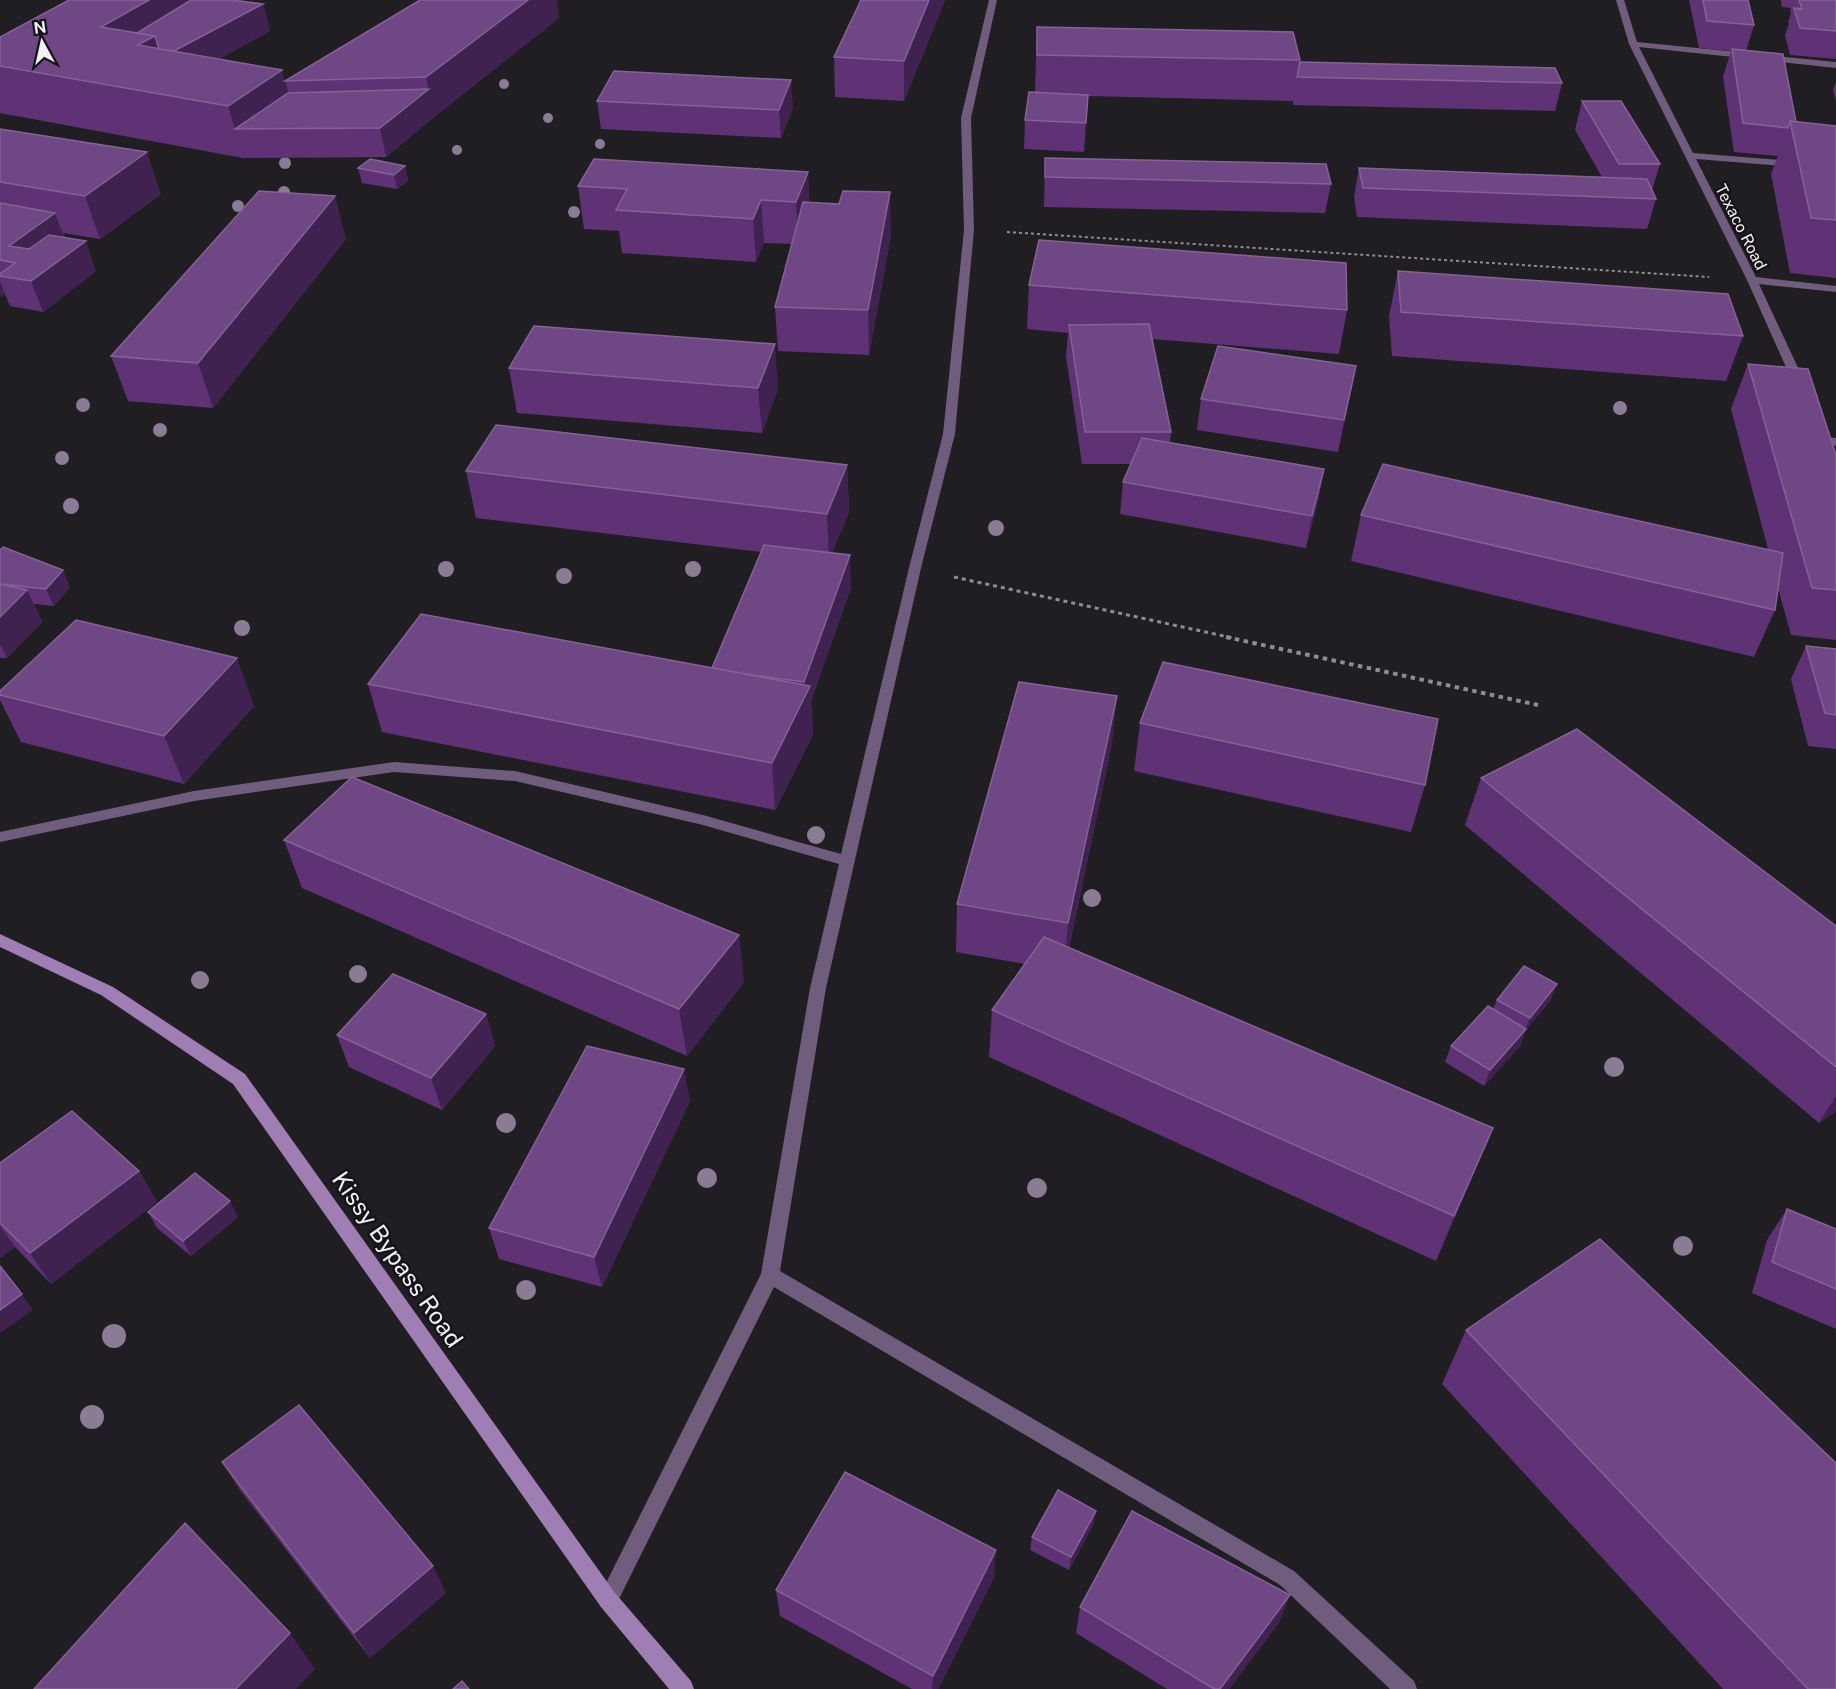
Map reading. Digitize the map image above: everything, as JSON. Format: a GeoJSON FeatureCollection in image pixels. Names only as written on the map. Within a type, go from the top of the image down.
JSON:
{"type":"FeatureCollection","features":[{"type":"Feature","properties":{"kind":"main road","name":"Kissy Bypass Road"},"geometry":{"type":"LineString","coordinates":[[0,940],[107,991],[239,1079],[608,1600],[683,1689]]}},
{"type":"Feature","properties":{"kind":"street"},"geometry":{"type":"LineString","coordinates":[[608,1600],[770,1275],[819,988],[915,568],[949,434],[969,230],[966,118],[993,0]]}},
{"type":"Feature","properties":{"kind":"street","name":"Texaco Road"},"geometry":{"type":"LineString","coordinates":[[1620,0],[1633,44],[1752,280],[1806,398]]}},
{"type":"Feature","properties":{"kind":"street"},"geometry":{"type":"LineString","coordinates":[[1633,44],[1836,65]]}},
{"type":"Feature","properties":{"kind":"street"},"geometry":{"type":"LineString","coordinates":[[1689,156],[1805,165]]}},
{"type":"Feature","properties":{"kind":"street"},"geometry":{"type":"LineString","coordinates":[[1752,280],[1836,290]]}},
{"type":"Feature","properties":{"kind":"street"},"geometry":{"type":"LineString","coordinates":[[0,837],[194,796],[394,766],[515,776],[703,820],[848,861]]}},
{"type":"Feature","properties":{"kind":"street"},"geometry":{"type":"LineString","coordinates":[[770,1275],[1287,1578],[1406,1689]]}},
{"type":"Feature","properties":{"kind":"path"},"geometry":{"type":"LineString","coordinates":[[969,230],[1752,280]]}},
{"type":"Feature","properties":{"kind":"path"},"geometry":{"type":"LineString","coordinates":[[915,568],[1538,705]]}},
{"type":"Feature","properties":{"kind":"building"},"geometry":{"type":"Polygon","coordinates":[[[69,0],[149,0],[101,27],[155,36],[138,45],[282,70],[228,106],[0,66],[0,37],[69,0]]]}},
{"type":"Feature","properties":{"kind":"building"},"geometry":{"type":"Polygon","coordinates":[[[191,0],[231,0],[263,4],[174,51],[159,49],[155,36],[137,33],[191,0]]]}},
{"type":"Feature","properties":{"kind":"building"},"geometry":{"type":"Polygon","coordinates":[[[420,0],[528,0],[426,77],[285,81],[420,0]]]}},
{"type":"Feature","properties":{"kind":"building"},"geometry":{"type":"Polygon","coordinates":[[[861,0],[929,0],[904,61],[834,57],[861,0]]]}},
{"type":"Feature","properties":{"kind":"building"},"geometry":{"type":"Polygon","coordinates":[[[1703,0],[1748,0],[1754,25],[1707,21],[1703,0]]]}},
{"type":"Feature","properties":{"kind":"building"},"geometry":{"type":"Polygon","coordinates":[[[1799,0],[1836,0],[1836,31],[1800,28],[1794,8],[1802,9],[1799,0]]]}},
{"type":"Feature","properties":{"kind":"building"},"geometry":{"type":"Polygon","coordinates":[[[1037,27],[1293,32],[1300,60],[1037,55],[1037,27]]]}},
{"type":"Feature","properties":{"kind":"building"},"geometry":{"type":"Polygon","coordinates":[[[1732,49],[1783,54],[1796,122],[1790,121],[1788,128],[1743,123],[1732,49]]]}},
{"type":"Feature","properties":{"kind":"building"},"geometry":{"type":"Polygon","coordinates":[[[1300,62],[1555,68],[1562,83],[1297,77],[1300,62]]]}},
{"type":"Feature","properties":{"kind":"building"},"geometry":{"type":"Polygon","coordinates":[[[614,71],[791,80],[779,110],[597,101],[614,71]]]}},
{"type":"Feature","properties":{"kind":"building"},"geometry":{"type":"Polygon","coordinates":[[[429,89],[380,128],[235,129],[288,93],[429,89]]]}},
{"type":"Feature","properties":{"kind":"building"},"geometry":{"type":"Polygon","coordinates":[[[1029,92],[1088,95],[1086,123],[1025,120],[1029,92]]]}},
{"type":"Feature","properties":{"kind":"building"},"geometry":{"type":"Polygon","coordinates":[[[1582,101],[1621,101],[1660,164],[1619,164],[1582,101]]]}},
{"type":"Feature","properties":{"kind":"building"},"geometry":{"type":"Polygon","coordinates":[[[1790,121],[1836,126],[1836,220],[1811,218],[1790,121]]]}},
{"type":"Feature","properties":{"kind":"building"},"geometry":{"type":"Polygon","coordinates":[[[0,129],[147,152],[85,196],[0,182],[0,129]]]}},
{"type":"Feature","properties":{"kind":"building"},"geometry":{"type":"Polygon","coordinates":[[[1045,158],[1326,164],[1331,184],[1045,177],[1045,158]]]}},
{"type":"Feature","properties":{"kind":"building"},"geometry":{"type":"Polygon","coordinates":[[[370,159],[405,166],[394,175],[358,168],[370,159]]]}},
{"type":"Feature","properties":{"kind":"building"},"geometry":{"type":"Polygon","coordinates":[[[594,159],[808,172],[796,202],[761,200],[753,219],[616,210],[627,189],[578,186],[594,159]]]}},
{"type":"Feature","properties":{"kind":"building"},"geometry":{"type":"Polygon","coordinates":[[[1359,168],[1647,179],[1656,199],[1363,188],[1359,168]]]}},
{"type":"Feature","properties":{"kind":"building"},"geometry":{"type":"Polygon","coordinates":[[[259,191],[335,196],[198,363],[111,356],[259,191]]]}},
{"type":"Feature","properties":{"kind":"building"},"geometry":{"type":"Polygon","coordinates":[[[843,191],[890,192],[868,310],[775,307],[803,202],[839,204],[843,191]]]}},
{"type":"Feature","properties":{"kind":"building"},"geometry":{"type":"Polygon","coordinates":[[[0,203],[55,213],[9,246],[29,249],[49,235],[86,241],[31,281],[0,276],[15,263],[0,260],[0,203]]]}},
{"type":"Feature","properties":{"kind":"building"},"geometry":{"type":"Polygon","coordinates":[[[1039,240],[1346,263],[1347,310],[1029,285],[1039,240]]]}},
{"type":"Feature","properties":{"kind":"building"},"geometry":{"type":"Polygon","coordinates":[[[1398,271],[1728,294],[1743,336],[1401,312],[1398,271]]]}},
{"type":"Feature","properties":{"kind":"building"},"geometry":{"type":"Polygon","coordinates":[[[1149,324],[1171,432],[1085,432],[1069,325],[1149,324]]]}},
{"type":"Feature","properties":{"kind":"building"},"geometry":{"type":"Polygon","coordinates":[[[534,326],[775,344],[758,388],[509,368],[534,326]]]}},
{"type":"Feature","properties":{"kind":"building"},"geometry":{"type":"Polygon","coordinates":[[[1218,346],[1356,366],[1344,420],[1201,399],[1218,346]]]}},
{"type":"Feature","properties":{"kind":"building"},"geometry":{"type":"Polygon","coordinates":[[[1748,364],[1808,369],[1836,455],[1836,590],[1812,588],[1748,364]]]}},
{"type":"Feature","properties":{"kind":"building"},"geometry":{"type":"Polygon","coordinates":[[[496,425],[847,465],[827,514],[466,471],[496,425]]]}},
{"type":"Feature","properties":{"kind":"building"},"geometry":{"type":"Polygon","coordinates":[[[1142,438],[1324,469],[1312,516],[1123,482],[1142,438]]]}},
{"type":"Feature","properties":{"kind":"building"},"geometry":{"type":"Polygon","coordinates":[[[1383,464],[1783,553],[1775,610],[1361,515],[1383,464]]]}},
{"type":"Feature","properties":{"kind":"building"},"geometry":{"type":"Polygon","coordinates":[[[764,545],[850,555],[804,682],[712,668],[764,545]]]}},
{"type":"Feature","properties":{"kind":"building"},"geometry":{"type":"Polygon","coordinates":[[[3,547],[63,570],[46,589],[0,584],[0,550],[3,547]]]}},
{"type":"Feature","properties":{"kind":"building"},"geometry":{"type":"Polygon","coordinates":[[[0,584],[27,590],[0,617],[0,584]]]}},
{"type":"Feature","properties":{"kind":"building"},"geometry":{"type":"Polygon","coordinates":[[[421,614],[810,686],[772,763],[368,684],[421,614]]]}},
{"type":"Feature","properties":{"kind":"building"},"geometry":{"type":"Polygon","coordinates":[[[76,620],[237,658],[164,736],[0,695],[0,691],[76,620]]]}},
{"type":"Feature","properties":{"kind":"building"},"geometry":{"type":"Polygon","coordinates":[[[1806,646],[1836,649],[1836,715],[1825,713],[1806,646]]]}},
{"type":"Feature","properties":{"kind":"building"},"geometry":{"type":"Polygon","coordinates":[[[1163,662],[1438,719],[1425,785],[1140,723],[1163,662]]]}},
{"type":"Feature","properties":{"kind":"building"},"geometry":{"type":"Polygon","coordinates":[[[1019,682],[1117,696],[1068,923],[957,904],[1019,682]]]}},
{"type":"Feature","properties":{"kind":"building"},"geometry":{"type":"Polygon","coordinates":[[[1577,729],[1836,926],[1836,1067],[1481,778],[1577,729]]]}},
{"type":"Feature","properties":{"kind":"building"},"geometry":{"type":"Polygon","coordinates":[[[352,777],[739,935],[679,1009],[284,840],[352,777]]]}},
{"type":"Feature","properties":{"kind":"building"},"geometry":{"type":"Polygon","coordinates":[[[1044,937],[1493,1128],[1454,1216],[992,1010],[1044,937]]]}},
{"type":"Feature","properties":{"kind":"building"},"geometry":{"type":"Polygon","coordinates":[[[1524,966],[1557,984],[1530,1018],[1497,1000],[1524,966]]]}},
{"type":"Feature","properties":{"kind":"building"},"geometry":{"type":"Polygon","coordinates":[[[393,974],[486,1014],[431,1078],[337,1035],[393,974]]]}},
{"type":"Feature","properties":{"kind":"building"},"geometry":{"type":"Polygon","coordinates":[[[1488,1006],[1526,1029],[1490,1070],[1451,1046],[1488,1006]]]}},
{"type":"Feature","properties":{"kind":"building"},"geometry":{"type":"Polygon","coordinates":[[[587,1046],[684,1069],[594,1257],[489,1228],[587,1046]]]}},
{"type":"Feature","properties":{"kind":"building"},"geometry":{"type":"Polygon","coordinates":[[[72,1111],[139,1171],[30,1253],[0,1223],[0,1163],[72,1111]]]}},
{"type":"Feature","properties":{"kind":"building"},"geometry":{"type":"Polygon","coordinates":[[[195,1173],[230,1201],[183,1241],[148,1212],[195,1173]]]}},
{"type":"Feature","properties":{"kind":"building"},"geometry":{"type":"Polygon","coordinates":[[[1787,1209],[1836,1229],[1836,1289],[1772,1262],[1787,1209]]]}},
{"type":"Feature","properties":{"kind":"building"},"geometry":{"type":"Polygon","coordinates":[[[1600,1239],[1836,1463],[1836,1689],[1808,1689],[1466,1330],[1600,1239]]]}},
{"type":"Feature","properties":{"kind":"building"},"geometry":{"type":"Polygon","coordinates":[[[0,1266],[22,1294],[0,1310],[0,1266]]]}},
{"type":"Feature","properties":{"kind":"building"},"geometry":{"type":"Polygon","coordinates":[[[299,1405],[433,1566],[354,1633],[222,1462],[299,1405]]]}},
{"type":"Feature","properties":{"kind":"building"},"geometry":{"type":"Polygon","coordinates":[[[845,1472],[996,1550],[933,1676],[776,1590],[845,1472]]]}},
{"type":"Feature","properties":{"kind":"building"},"geometry":{"type":"Polygon","coordinates":[[[1058,1490],[1096,1511],[1071,1557],[1032,1537],[1058,1490]]]}},
{"type":"Feature","properties":{"kind":"building"},"geometry":{"type":"Polygon","coordinates":[[[1132,1511],[1290,1595],[1220,1689],[1214,1689],[1080,1607],[1132,1511]]]}},
{"type":"Feature","properties":{"kind":"building"},"geometry":{"type":"Polygon","coordinates":[[[185,1523],[290,1633],[236,1689],[34,1689],[185,1523]]]}},
{"type":"Feature","properties":{"kind":"building"},"geometry":{"type":"Polygon","coordinates":[[[462,1681],[469,1689],[453,1689],[462,1681]]]}}]}
